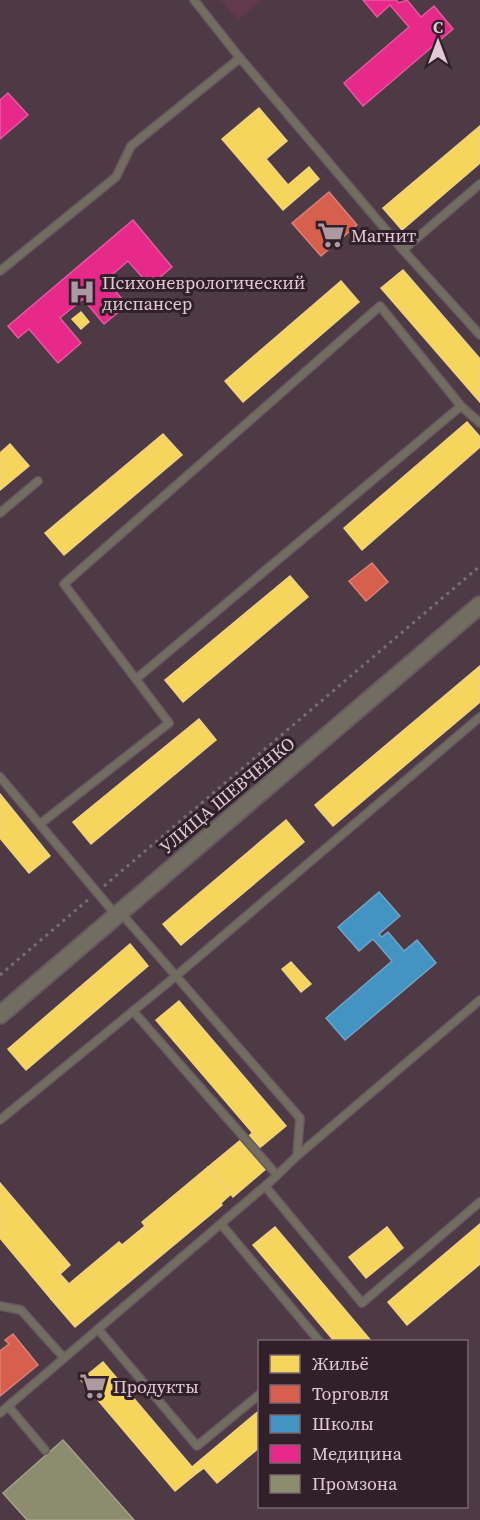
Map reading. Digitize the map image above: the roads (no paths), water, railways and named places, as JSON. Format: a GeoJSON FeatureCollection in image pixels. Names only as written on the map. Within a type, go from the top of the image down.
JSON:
{"type":"FeatureCollection","features":[{"type":"Feature","properties":{"kind":"street","name":"УЛИЦА ШЕВЧЕНКО"},"geometry":{"type":"LineString","coordinates":[[0,1015],[479,608]]}},
{"type":"Feature","properties":{"kind":"lane"},"geometry":{"type":"LineString","coordinates":[[194,0],[240,58],[403,250],[480,335]]}},
{"type":"Feature","properties":{"kind":"lane"},"geometry":{"type":"LineString","coordinates":[[0,271],[116,177],[131,146],[240,58]]}},
{"type":"Feature","properties":{"kind":"lane"},"geometry":{"type":"LineString","coordinates":[[403,250],[480,184]]}},
{"type":"Feature","properties":{"kind":"lane"},"geometry":{"type":"LineString","coordinates":[[40,824],[169,723],[64,584],[380,306],[461,406],[480,423]]}},
{"type":"Feature","properties":{"kind":"lane"},"geometry":{"type":"LineString","coordinates":[[136,679],[461,406]]}},
{"type":"Feature","properties":{"kind":"lane"},"geometry":{"type":"LineString","coordinates":[[0,513],[38,481]]}},
{"type":"Feature","properties":{"kind":"lane"},"geometry":{"type":"LineString","coordinates":[[0,1120],[176,976],[480,717]]}},
{"type":"Feature","properties":{"kind":"lane"},"geometry":{"type":"LineString","coordinates":[[0,777],[97,892],[176,976],[300,1118],[297,1156]]}},
{"type":"Feature","properties":{"kind":"lane"},"geometry":{"type":"LineString","coordinates":[[0,1413],[480,1000]]}},
{"type":"Feature","properties":{"kind":"lane"},"geometry":{"type":"LineString","coordinates":[[133,1011],[277,1175]]}},
{"type":"Feature","properties":{"kind":"lane"},"geometry":{"type":"LineString","coordinates":[[265,1186],[362,1303],[480,1202]]}},
{"type":"Feature","properties":{"kind":"lane"},"geometry":{"type":"LineString","coordinates":[[221,1224],[319,1340]]}},
{"type":"Feature","properties":{"kind":"lane"},"geometry":{"type":"LineString","coordinates":[[0,1306],[21,1310],[64,1358]]}},
{"type":"Feature","properties":{"kind":"lane"},"geometry":{"type":"LineString","coordinates":[[98,1329],[197,1446],[258,1396]]}},
{"type":"Feature","properties":{"kind":"lane"},"geometry":{"type":"LineString","coordinates":[[8,1406],[45,1450]]}},
{"type":"Feature","properties":{"kind":"place","name":"Магнит"},"geometry":{"type":"Point","coordinates":[331,235]}},
{"type":"Feature","properties":{"kind":"place","name":"Психоневрологический диспансер"},"geometry":{"type":"Point","coordinates":[82,292]}},
{"type":"Feature","properties":{"kind":"place","name":"Продукты"},"geometry":{"type":"Point","coordinates":[93,1386]}}]}
